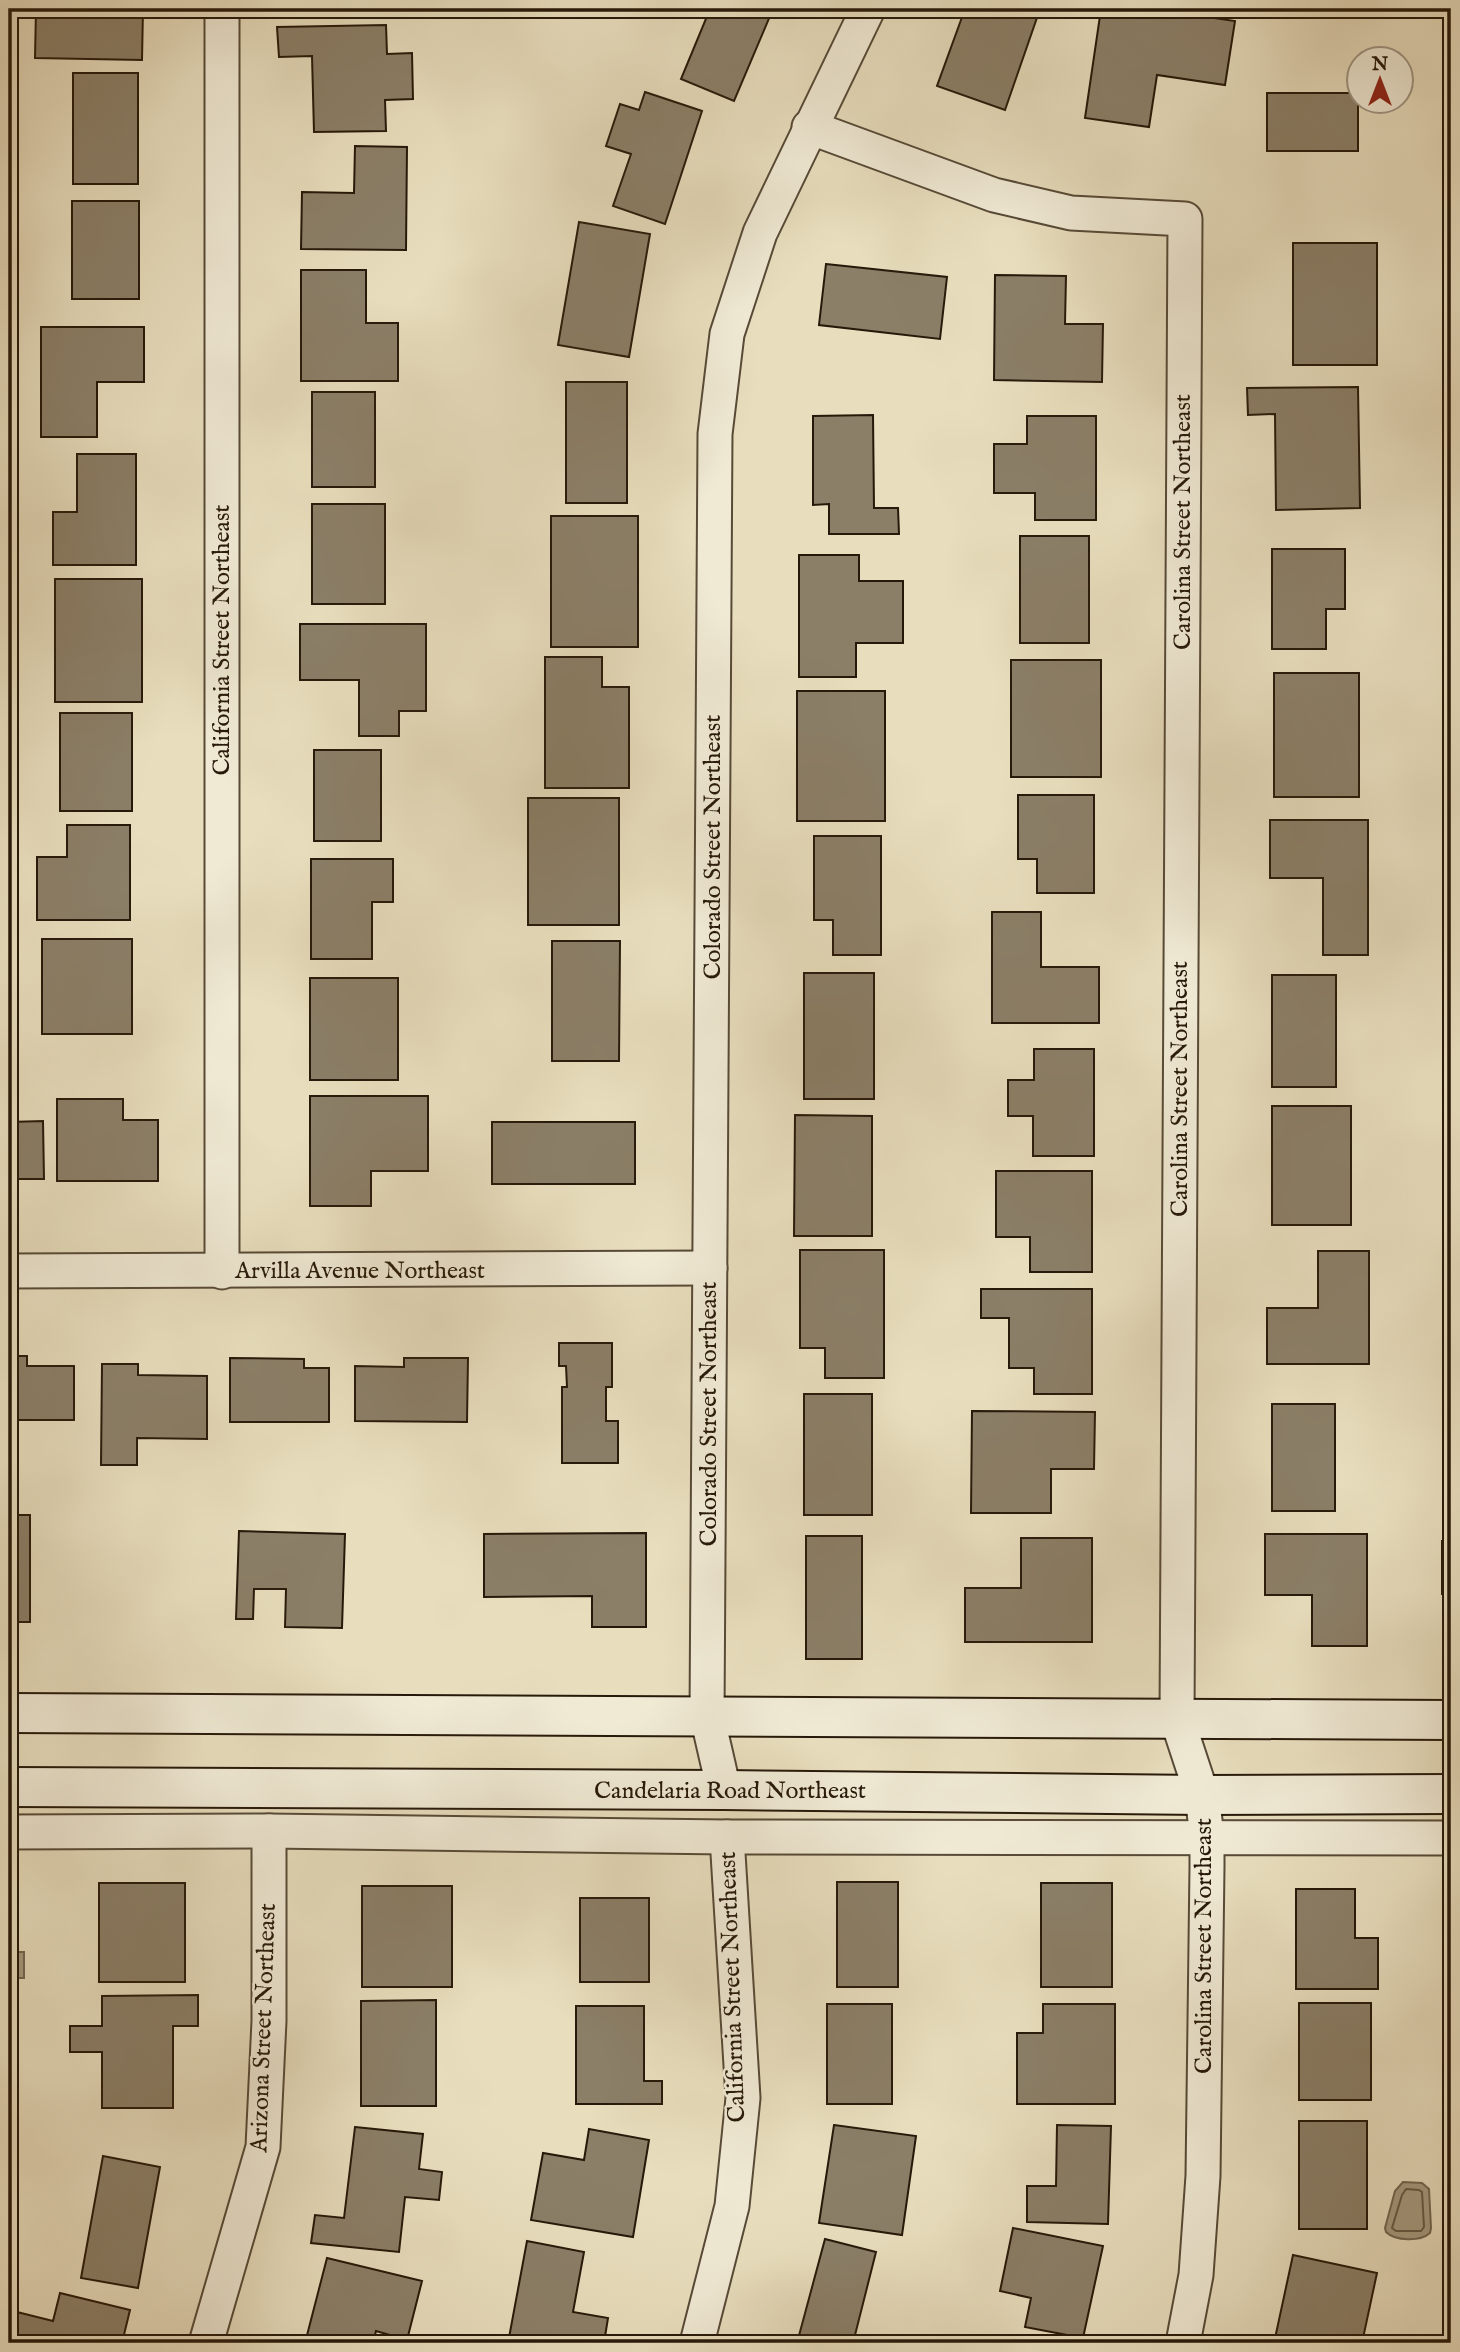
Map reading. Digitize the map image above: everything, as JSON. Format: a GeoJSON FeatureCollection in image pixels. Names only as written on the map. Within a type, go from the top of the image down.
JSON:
{"type":"FeatureCollection","features":[{"type":"Feature","properties":{"kind":"main road"},"geometry":{"type":"LineString","coordinates":[[9,1713],[1451,1720]]}},
{"type":"Feature","properties":{"kind":"main road","name":"Candelaria Road Northeast"},"geometry":{"type":"LineString","coordinates":[[9,1787],[1202,1795],[1451,1794]]}},
{"type":"Feature","properties":{"kind":"street","name":"California Street Northeast"},"geometry":{"type":"LineString","coordinates":[[222,9],[222,1272]]}},
{"type":"Feature","properties":{"kind":"street","name":"Colorado Street Northeast"},"geometry":{"type":"LineString","coordinates":[[706,1716],[715,434],[727,334],[760,233],[868,9]]}},
{"type":"Feature","properties":{"kind":"street","name":"Carolina Street Northeast"},"geometry":{"type":"LineString","coordinates":[[809,127],[994,195],[1071,213],[1185,219],[1177,1718],[1202,1795],[1207,1837],[1203,2176],[1196,2275],[1183,2343]]}},
{"type":"Feature","properties":{"kind":"street","name":"Arvilla Avenue Northeast"},"geometry":{"type":"LineString","coordinates":[[9,1271],[710,1268]]}},
{"type":"Feature","properties":{"kind":"street"},"geometry":{"type":"LineString","coordinates":[[706,1716],[724,1790]]}},
{"type":"Feature","properties":{"kind":"street","name":"Arizona Street Northeast"},"geometry":{"type":"LineString","coordinates":[[206,2343],[263,2147],[269,2021],[269,1831]]}},
{"type":"Feature","properties":{"kind":"street"},"geometry":{"type":"LineString","coordinates":[[9,1832],[1451,1838]]}},
{"type":"Feature","properties":{"kind":"street","name":"California Street Northeast"},"geometry":{"type":"LineString","coordinates":[[697,2343],[732,2206],[743,2098],[727,1837]]}},
{"type":"Feature","properties":{"kind":"water"},"geometry":{"type":"Polygon","coordinates":[[[9,1952],[24,1952],[24,1978],[9,1978],[9,1952]]]}},
{"type":"Feature","properties":{"kind":"water"},"geometry":{"type":"Polygon","coordinates":[[[1403,2182],[1422,2183],[1429,2189],[1431,2228],[1426,2236],[1401,2239],[1386,2232],[1395,2191],[1403,2182]]]}},
{"type":"Feature","properties":{"kind":"building"},"geometry":{"type":"Polygon","coordinates":[[[36,9],[143,9],[142,60],[35,58],[36,9]]]}},
{"type":"Feature","properties":{"kind":"building"},"geometry":{"type":"Polygon","coordinates":[[[318,9],[375,9],[375,12],[318,12],[318,9]]]}},
{"type":"Feature","properties":{"kind":"building"},"geometry":{"type":"Polygon","coordinates":[[[710,9],[773,9],[734,101],[681,79],[710,9]]]}},
{"type":"Feature","properties":{"kind":"building"},"geometry":{"type":"Polygon","coordinates":[[[965,9],[1040,9],[1005,110],[937,86],[965,9]]]}},
{"type":"Feature","properties":{"kind":"building"},"geometry":{"type":"Polygon","coordinates":[[[1101,9],[1153,9],[1235,21],[1225,85],[1157,75],[1149,127],[1085,118],[1101,9]]]}},
{"type":"Feature","properties":{"kind":"building"},"geometry":{"type":"Polygon","coordinates":[[[386,25],[387,54],[412,53],[413,99],[385,100],[386,131],[314,132],[312,56],[279,57],[277,27],[386,25]]]}},
{"type":"Feature","properties":{"kind":"building"},"geometry":{"type":"Polygon","coordinates":[[[73,73],[138,73],[138,184],[73,184],[73,73]]]}},
{"type":"Feature","properties":{"kind":"building"},"geometry":{"type":"Polygon","coordinates":[[[645,92],[702,111],[665,224],[613,206],[631,154],[606,146],[620,104],[639,110],[645,92]]]}},
{"type":"Feature","properties":{"kind":"building"},"geometry":{"type":"Polygon","coordinates":[[[1267,93],[1344,93],[1344,116],[1358,116],[1358,151],[1267,151],[1267,93]]]}},
{"type":"Feature","properties":{"kind":"building"},"geometry":{"type":"Polygon","coordinates":[[[355,146],[407,147],[406,250],[301,249],[302,192],[354,193],[355,146]]]}},
{"type":"Feature","properties":{"kind":"building"},"geometry":{"type":"Polygon","coordinates":[[[72,201],[139,201],[139,299],[72,299],[72,201]]]}},
{"type":"Feature","properties":{"kind":"building"},"geometry":{"type":"Polygon","coordinates":[[[579,222],[650,234],[629,357],[558,345],[579,222]]]}},
{"type":"Feature","properties":{"kind":"building"},"geometry":{"type":"Polygon","coordinates":[[[1293,243],[1377,243],[1377,365],[1293,365],[1293,243]]]}},
{"type":"Feature","properties":{"kind":"building"},"geometry":{"type":"Polygon","coordinates":[[[826,264],[947,277],[940,339],[819,325],[826,264]]]}},
{"type":"Feature","properties":{"kind":"building"},"geometry":{"type":"Polygon","coordinates":[[[301,270],[366,270],[366,323],[398,323],[398,381],[301,381],[301,270]]]}},
{"type":"Feature","properties":{"kind":"building"},"geometry":{"type":"Polygon","coordinates":[[[995,275],[1066,276],[1065,324],[1103,324],[1102,382],[994,380],[995,275]]]}},
{"type":"Feature","properties":{"kind":"building"},"geometry":{"type":"Polygon","coordinates":[[[41,327],[144,327],[144,382],[97,382],[97,437],[41,437],[41,327]]]}},
{"type":"Feature","properties":{"kind":"building"},"geometry":{"type":"Polygon","coordinates":[[[566,382],[627,382],[627,503],[566,503],[566,382]]]}},
{"type":"Feature","properties":{"kind":"building"},"geometry":{"type":"Polygon","coordinates":[[[1358,387],[1360,508],[1276,510],[1275,414],[1248,415],[1247,388],[1358,387]]]}},
{"type":"Feature","properties":{"kind":"building"},"geometry":{"type":"Polygon","coordinates":[[[312,392],[375,392],[375,487],[312,487],[312,392]]]}},
{"type":"Feature","properties":{"kind":"building"},"geometry":{"type":"Polygon","coordinates":[[[873,415],[874,508],[898,508],[899,534],[829,534],[829,504],[813,505],[813,416],[873,415]]]}},
{"type":"Feature","properties":{"kind":"building"},"geometry":{"type":"Polygon","coordinates":[[[1027,416],[1096,416],[1096,520],[1035,520],[1035,493],[994,493],[994,444],[1027,444],[1027,416]]]}},
{"type":"Feature","properties":{"kind":"building"},"geometry":{"type":"Polygon","coordinates":[[[77,454],[136,454],[136,565],[53,565],[53,512],[77,512],[77,454]]]}},
{"type":"Feature","properties":{"kind":"building"},"geometry":{"type":"Polygon","coordinates":[[[312,504],[385,504],[385,604],[312,604],[312,504]]]}},
{"type":"Feature","properties":{"kind":"building"},"geometry":{"type":"Polygon","coordinates":[[[551,516],[638,516],[638,647],[551,647],[551,516]]]}},
{"type":"Feature","properties":{"kind":"building"},"geometry":{"type":"Polygon","coordinates":[[[1020,536],[1089,536],[1089,643],[1020,643],[1020,536]]]}},
{"type":"Feature","properties":{"kind":"building"},"geometry":{"type":"Polygon","coordinates":[[[1272,549],[1345,549],[1345,609],[1326,609],[1326,649],[1272,649],[1272,549]]]}},
{"type":"Feature","properties":{"kind":"building"},"geometry":{"type":"Polygon","coordinates":[[[799,555],[859,555],[859,581],[903,581],[903,643],[856,643],[856,677],[799,677],[799,555]]]}},
{"type":"Feature","properties":{"kind":"building"},"geometry":{"type":"Polygon","coordinates":[[[55,579],[142,579],[142,702],[55,702],[55,579]]]}},
{"type":"Feature","properties":{"kind":"building"},"geometry":{"type":"Polygon","coordinates":[[[300,624],[426,624],[426,711],[399,711],[399,736],[359,736],[359,680],[300,680],[300,624]]]}},
{"type":"Feature","properties":{"kind":"building"},"geometry":{"type":"Polygon","coordinates":[[[545,657],[602,657],[602,687],[629,687],[629,788],[545,788],[545,657]]]}},
{"type":"Feature","properties":{"kind":"building"},"geometry":{"type":"Polygon","coordinates":[[[1011,660],[1101,660],[1101,777],[1011,777],[1011,660]]]}},
{"type":"Feature","properties":{"kind":"building"},"geometry":{"type":"Polygon","coordinates":[[[1274,673],[1359,673],[1359,797],[1274,797],[1274,673]]]}},
{"type":"Feature","properties":{"kind":"building"},"geometry":{"type":"Polygon","coordinates":[[[797,691],[885,691],[885,821],[797,821],[797,691]]]}},
{"type":"Feature","properties":{"kind":"building"},"geometry":{"type":"Polygon","coordinates":[[[60,713],[132,713],[132,811],[60,811],[60,713]]]}},
{"type":"Feature","properties":{"kind":"building"},"geometry":{"type":"Polygon","coordinates":[[[314,750],[381,750],[381,841],[314,841],[314,750]]]}},
{"type":"Feature","properties":{"kind":"building"},"geometry":{"type":"Polygon","coordinates":[[[1018,795],[1094,795],[1094,893],[1037,893],[1037,859],[1018,859],[1018,795]]]}},
{"type":"Feature","properties":{"kind":"building"},"geometry":{"type":"Polygon","coordinates":[[[528,798],[619,798],[619,925],[528,925],[528,798]]]}},
{"type":"Feature","properties":{"kind":"building"},"geometry":{"type":"Polygon","coordinates":[[[1270,820],[1368,820],[1368,955],[1323,955],[1323,878],[1270,878],[1270,820]]]}},
{"type":"Feature","properties":{"kind":"building"},"geometry":{"type":"Polygon","coordinates":[[[67,825],[130,825],[130,920],[37,920],[37,857],[67,857],[67,825]]]}},
{"type":"Feature","properties":{"kind":"building"},"geometry":{"type":"Polygon","coordinates":[[[814,836],[881,836],[881,955],[833,955],[833,920],[814,920],[814,836]]]}},
{"type":"Feature","properties":{"kind":"building"},"geometry":{"type":"Polygon","coordinates":[[[311,859],[393,859],[393,902],[372,902],[372,959],[311,959],[311,859]]]}},
{"type":"Feature","properties":{"kind":"building"},"geometry":{"type":"Polygon","coordinates":[[[992,912],[1041,912],[1041,967],[1099,967],[1099,1023],[992,1023],[992,912]]]}},
{"type":"Feature","properties":{"kind":"building"},"geometry":{"type":"Polygon","coordinates":[[[42,939],[132,939],[132,1034],[42,1034],[42,939]]]}},
{"type":"Feature","properties":{"kind":"building"},"geometry":{"type":"Polygon","coordinates":[[[552,941],[620,941],[619,1061],[552,1061],[552,941]]]}},
{"type":"Feature","properties":{"kind":"building"},"geometry":{"type":"Polygon","coordinates":[[[804,973],[874,973],[874,1099],[804,1099],[804,973]]]}},
{"type":"Feature","properties":{"kind":"building"},"geometry":{"type":"Polygon","coordinates":[[[1272,975],[1336,975],[1336,1087],[1272,1087],[1272,975]]]}},
{"type":"Feature","properties":{"kind":"building"},"geometry":{"type":"Polygon","coordinates":[[[310,978],[398,978],[398,1080],[310,1080],[310,978]]]}},
{"type":"Feature","properties":{"kind":"building"},"geometry":{"type":"Polygon","coordinates":[[[1445,1016],[1451,1016],[1451,1102],[1445,1102],[1445,1016]]]}},
{"type":"Feature","properties":{"kind":"building"},"geometry":{"type":"Polygon","coordinates":[[[1034,1049],[1094,1049],[1094,1156],[1033,1156],[1033,1116],[1008,1116],[1008,1080],[1034,1080],[1034,1049]]]}},
{"type":"Feature","properties":{"kind":"building"},"geometry":{"type":"Polygon","coordinates":[[[310,1096],[428,1096],[428,1171],[371,1171],[371,1206],[310,1206],[310,1096]]]}},
{"type":"Feature","properties":{"kind":"building"},"geometry":{"type":"Polygon","coordinates":[[[57,1099],[123,1099],[123,1120],[158,1120],[158,1181],[57,1181],[57,1099]]]}},
{"type":"Feature","properties":{"kind":"building"},"geometry":{"type":"Polygon","coordinates":[[[1272,1106],[1351,1106],[1351,1225],[1272,1225],[1272,1106]]]}},
{"type":"Feature","properties":{"kind":"building"},"geometry":{"type":"Polygon","coordinates":[[[795,1115],[872,1116],[872,1236],[794,1236],[795,1115]]]}},
{"type":"Feature","properties":{"kind":"building"},"geometry":{"type":"Polygon","coordinates":[[[43,1121],[44,1179],[9,1179],[9,1122],[43,1121]]]}},
{"type":"Feature","properties":{"kind":"building"},"geometry":{"type":"Polygon","coordinates":[[[492,1122],[635,1122],[635,1184],[492,1184],[492,1122]]]}},
{"type":"Feature","properties":{"kind":"building"},"geometry":{"type":"Polygon","coordinates":[[[996,1171],[1092,1171],[1092,1272],[1030,1272],[1030,1237],[996,1237],[996,1171]]]}},
{"type":"Feature","properties":{"kind":"building"},"geometry":{"type":"Polygon","coordinates":[[[800,1250],[884,1250],[884,1378],[825,1378],[825,1348],[800,1348],[800,1250]]]}},
{"type":"Feature","properties":{"kind":"building"},"geometry":{"type":"Polygon","coordinates":[[[1318,1251],[1369,1251],[1369,1364],[1267,1364],[1267,1308],[1318,1308],[1318,1251]]]}},
{"type":"Feature","properties":{"kind":"building"},"geometry":{"type":"Polygon","coordinates":[[[981,1289],[1092,1289],[1092,1394],[1034,1394],[1034,1368],[1009,1368],[1009,1318],[981,1318],[981,1289]]]}},
{"type":"Feature","properties":{"kind":"building"},"geometry":{"type":"Polygon","coordinates":[[[559,1343],[612,1343],[612,1387],[606,1387],[606,1421],[618,1421],[618,1463],[562,1463],[562,1387],[567,1387],[566,1366],[559,1366],[559,1343]]]}},
{"type":"Feature","properties":{"kind":"building"},"geometry":{"type":"Polygon","coordinates":[[[9,1356],[27,1356],[27,1366],[74,1366],[74,1420],[18,1420],[18,1448],[9,1448],[9,1356]]]}},
{"type":"Feature","properties":{"kind":"building"},"geometry":{"type":"Polygon","coordinates":[[[230,1358],[304,1359],[304,1368],[329,1368],[329,1422],[230,1422],[230,1358]]]}},
{"type":"Feature","properties":{"kind":"building"},"geometry":{"type":"Polygon","coordinates":[[[404,1358],[468,1358],[467,1422],[355,1421],[355,1366],[404,1367],[404,1358]]]}},
{"type":"Feature","properties":{"kind":"building"},"geometry":{"type":"Polygon","coordinates":[[[102,1364],[138,1364],[138,1375],[207,1376],[207,1439],[137,1438],[137,1465],[101,1465],[102,1364]]]}},
{"type":"Feature","properties":{"kind":"building"},"geometry":{"type":"Polygon","coordinates":[[[804,1394],[872,1394],[872,1515],[804,1515],[804,1394]]]}},
{"type":"Feature","properties":{"kind":"building"},"geometry":{"type":"Polygon","coordinates":[[[1272,1404],[1335,1404],[1335,1511],[1272,1511],[1272,1404]]]}},
{"type":"Feature","properties":{"kind":"building"},"geometry":{"type":"Polygon","coordinates":[[[972,1411],[1095,1412],[1094,1469],[1051,1469],[1051,1513],[971,1513],[972,1411]]]}},
{"type":"Feature","properties":{"kind":"building"},"geometry":{"type":"Polygon","coordinates":[[[1447,1454],[1451,1454],[1451,1514],[1445,1514],[1447,1454]]]}},
{"type":"Feature","properties":{"kind":"building"},"geometry":{"type":"Polygon","coordinates":[[[9,1515],[30,1515],[30,1622],[9,1622],[9,1515]]]}},
{"type":"Feature","properties":{"kind":"building"},"geometry":{"type":"Polygon","coordinates":[[[239,1531],[345,1534],[342,1628],[285,1627],[286,1589],[254,1589],[253,1619],[236,1619],[239,1531]]]}},
{"type":"Feature","properties":{"kind":"building"},"geometry":{"type":"Polygon","coordinates":[[[646,1533],[646,1627],[592,1627],[592,1596],[484,1597],[484,1534],[646,1533]]]}},
{"type":"Feature","properties":{"kind":"building"},"geometry":{"type":"Polygon","coordinates":[[[1265,1534],[1367,1534],[1367,1646],[1312,1646],[1312,1595],[1265,1595],[1265,1534]]]}},
{"type":"Feature","properties":{"kind":"building"},"geometry":{"type":"Polygon","coordinates":[[[806,1536],[862,1536],[862,1659],[806,1659],[806,1536]]]}},
{"type":"Feature","properties":{"kind":"building"},"geometry":{"type":"Polygon","coordinates":[[[1021,1538],[1092,1538],[1092,1642],[965,1642],[965,1588],[1021,1588],[1021,1538]]]}},
{"type":"Feature","properties":{"kind":"building"},"geometry":{"type":"Polygon","coordinates":[[[1442,1541],[1451,1541],[1451,1594],[1442,1594],[1442,1541]]]}},
{"type":"Feature","properties":{"kind":"building"},"geometry":{"type":"Polygon","coordinates":[[[837,1882],[898,1882],[898,1987],[837,1987],[837,1882]]]}},
{"type":"Feature","properties":{"kind":"building"},"geometry":{"type":"Polygon","coordinates":[[[99,1883],[185,1883],[185,1982],[99,1982],[99,1883]]]}},
{"type":"Feature","properties":{"kind":"building"},"geometry":{"type":"Polygon","coordinates":[[[1041,1883],[1112,1883],[1112,1987],[1041,1987],[1041,1883]]]}},
{"type":"Feature","properties":{"kind":"building"},"geometry":{"type":"Polygon","coordinates":[[[362,1886],[452,1886],[452,1987],[362,1987],[362,1886]]]}},
{"type":"Feature","properties":{"kind":"building"},"geometry":{"type":"Polygon","coordinates":[[[1296,1889],[1355,1889],[1355,1938],[1378,1938],[1378,1989],[1296,1989],[1296,1889]]]}},
{"type":"Feature","properties":{"kind":"building"},"geometry":{"type":"Polygon","coordinates":[[[580,1898],[649,1898],[649,1982],[580,1982],[580,1898]]]}},
{"type":"Feature","properties":{"kind":"building"},"geometry":{"type":"Polygon","coordinates":[[[198,1995],[198,2026],[173,2026],[173,2108],[102,2108],[102,2052],[70,2052],[70,2026],[102,2026],[102,1996],[198,1995]]]}},
{"type":"Feature","properties":{"kind":"building"},"geometry":{"type":"Polygon","coordinates":[[[436,2000],[436,2106],[361,2106],[361,2001],[436,2000]]]}},
{"type":"Feature","properties":{"kind":"building"},"geometry":{"type":"Polygon","coordinates":[[[1299,2003],[1371,2003],[1371,2100],[1299,2100],[1299,2003]]]}},
{"type":"Feature","properties":{"kind":"building"},"geometry":{"type":"Polygon","coordinates":[[[827,2004],[892,2004],[892,2104],[827,2104],[827,2004]]]}},
{"type":"Feature","properties":{"kind":"building"},"geometry":{"type":"Polygon","coordinates":[[[1043,2004],[1115,2004],[1115,2104],[1017,2104],[1017,2033],[1043,2033],[1043,2004]]]}},
{"type":"Feature","properties":{"kind":"building"},"geometry":{"type":"Polygon","coordinates":[[[576,2006],[644,2006],[644,2081],[662,2081],[662,2104],[576,2104],[576,2006]]]}},
{"type":"Feature","properties":{"kind":"building"},"geometry":{"type":"Polygon","coordinates":[[[1299,2121],[1367,2121],[1367,2229],[1299,2229],[1299,2121]]]}},
{"type":"Feature","properties":{"kind":"building"},"geometry":{"type":"Polygon","coordinates":[[[834,2125],[916,2136],[902,2235],[819,2223],[834,2125]]]}},
{"type":"Feature","properties":{"kind":"building"},"geometry":{"type":"Polygon","coordinates":[[[1057,2125],[1111,2126],[1108,2224],[1027,2222],[1027,2186],[1056,2186],[1057,2125]]]}},
{"type":"Feature","properties":{"kind":"building"},"geometry":{"type":"Polygon","coordinates":[[[355,2127],[423,2134],[419,2169],[442,2172],[439,2200],[405,2197],[399,2252],[311,2243],[315,2215],[344,2218],[355,2127]]]}},
{"type":"Feature","properties":{"kind":"building"},"geometry":{"type":"Polygon","coordinates":[[[589,2129],[649,2140],[633,2237],[531,2220],[543,2153],[584,2160],[589,2129]]]}},
{"type":"Feature","properties":{"kind":"building"},"geometry":{"type":"Polygon","coordinates":[[[103,2156],[160,2167],[138,2288],[81,2278],[103,2156]]]}},
{"type":"Feature","properties":{"kind":"building"},"geometry":{"type":"Polygon","coordinates":[[[1013,2228],[1103,2246],[1083,2338],[1025,2327],[1031,2298],[1000,2291],[1013,2228]]]}},
{"type":"Feature","properties":{"kind":"building"},"geometry":{"type":"Polygon","coordinates":[[[825,2239],[876,2252],[853,2343],[797,2343],[825,2239]]]}},
{"type":"Feature","properties":{"kind":"building"},"geometry":{"type":"Polygon","coordinates":[[[527,2241],[584,2252],[573,2312],[608,2318],[604,2343],[508,2343],[527,2241]]]}},
{"type":"Feature","properties":{"kind":"building"},"geometry":{"type":"Polygon","coordinates":[[[1293,2255],[1377,2273],[1362,2343],[1274,2343],[1293,2255]]]}},
{"type":"Feature","properties":{"kind":"building"},"geometry":{"type":"Polygon","coordinates":[[[327,2258],[422,2281],[407,2340],[376,2331],[373,2343],[305,2343],[327,2258]]]}},
{"type":"Feature","properties":{"kind":"building"},"geometry":{"type":"Polygon","coordinates":[[[60,2293],[130,2310],[122,2343],[10,2342],[17,2312],[53,2321],[60,2293]]]}}]}
